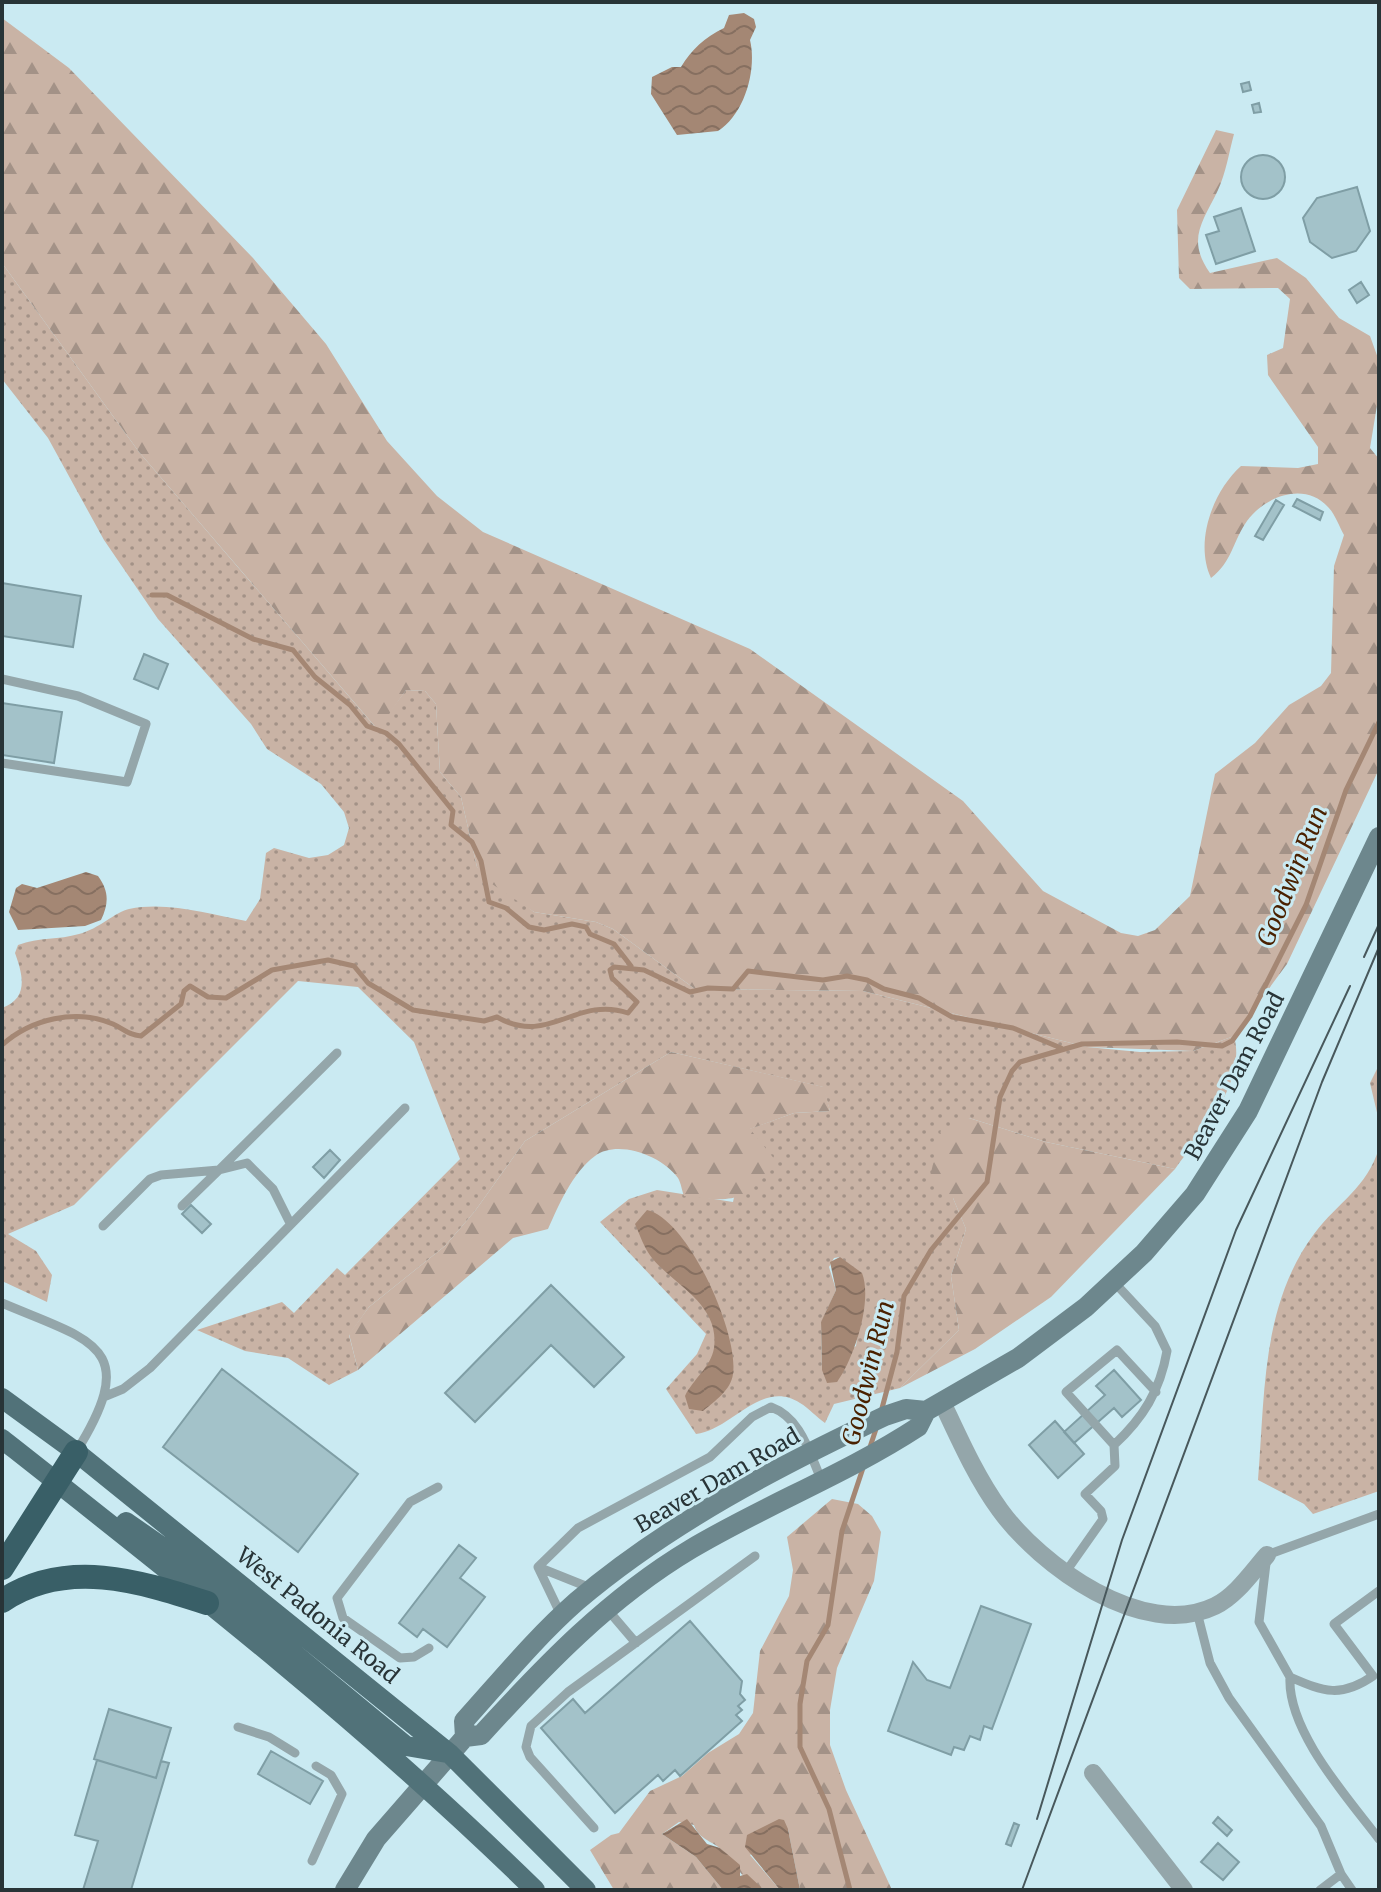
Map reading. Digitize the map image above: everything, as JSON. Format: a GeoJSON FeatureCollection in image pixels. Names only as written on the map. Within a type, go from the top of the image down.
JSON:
{"type":"FeatureCollection","features":[{"type":"Feature","properties":{"kind":"highway"},"geometry":{"type":"LineString","coordinates":[[2,1568],[76,1452]]}},
{"type":"Feature","properties":{"kind":"highway"},"geometry":{"type":"LineString","coordinates":[[2,1601],[46,1580],[78,1575],[134,1582],[207,1603]]}},
{"type":"Feature","properties":{"kind":"main road","name":"Beaver Dam Road"},"geometry":{"type":"LineString","coordinates":[[465,1737],[464,1721],[561,1617],[664,1534],[849,1433],[925,1407],[1037,1345],[1114,1282],[1177,1217],[1229,1146],[1279,1050],[1379,837]]}},
{"type":"Feature","properties":{"kind":"main road","name":"West Padonia Road"},"geometry":{"type":"LineString","coordinates":[[2,1398],[76,1452],[450,1754],[586,1890]]}},
{"type":"Feature","properties":{"kind":"main road","name":"Beaver Dam Road"},"geometry":{"type":"LineString","coordinates":[[345,1890],[376,1839],[465,1737],[481,1735],[543,1667],[607,1609],[692,1549],[829,1474],[896,1442],[918,1427],[925,1407]]}},
{"type":"Feature","properties":{"kind":"main road"},"geometry":{"type":"LineString","coordinates":[[2,1439],[207,1603],[424,1784],[535,1890]]}},
{"type":"Feature","properties":{"kind":"main road"},"geometry":{"type":"LineString","coordinates":[[57,1482],[92,1499],[178,1558],[406,1746],[450,1754]]}},
{"type":"Feature","properties":{"kind":"street"},"geometry":{"type":"LineString","coordinates":[[925,1407],[998,1508],[1027,1541],[1065,1573],[1105,1596],[1142,1610],[1180,1615],[1197,1612],[1216,1606],[1231,1594],[1267,1555]]}},
{"type":"Feature","properties":{"kind":"street"},"geometry":{"type":"LineString","coordinates":[[1093,1773],[1184,1890]]}},
{"type":"Feature","properties":{"kind":"lane"},"geometry":{"type":"LineString","coordinates":[[2,679],[78,696],[146,724],[127,782],[2,763]]}},
{"type":"Feature","properties":{"kind":"lane"},"geometry":{"type":"LineString","coordinates":[[182,1206],[337,1053]]}},
{"type":"Feature","properties":{"kind":"lane"},"geometry":{"type":"LineString","coordinates":[[106,1396],[123,1389],[150,1368],[405,1108]]}},
{"type":"Feature","properties":{"kind":"lane"},"geometry":{"type":"LineString","coordinates":[[103,1226],[150,1179],[247,1163],[259,1171],[273,1189],[290,1223]]}},
{"type":"Feature","properties":{"kind":"lane"},"geometry":{"type":"LineString","coordinates":[[1114,1282],[1163,1339],[1167,1351],[1156,1392],[1140,1421],[1114,1445]]}},
{"type":"Feature","properties":{"kind":"lane"},"geometry":{"type":"LineString","coordinates":[[2,1303],[55,1322],[90,1344],[107,1375],[106,1396],[100,1414],[76,1452]]}},
{"type":"Feature","properties":{"kind":"lane"},"geometry":{"type":"LineString","coordinates":[[1065,1573],[1103,1519],[1101,1511],[1085,1494],[1115,1466],[1114,1445],[1066,1392],[1117,1350],[1156,1392]]}},
{"type":"Feature","properties":{"kind":"lane"},"geometry":{"type":"LineString","coordinates":[[538,1567],[578,1528],[710,1457],[752,1417],[771,1407],[791,1418],[810,1453],[829,1474]]}},
{"type":"Feature","properties":{"kind":"lane"},"geometry":{"type":"LineString","coordinates":[[429,1648],[414,1657],[400,1658],[343,1618],[337,1598],[410,1502],[438,1487]]}},
{"type":"Feature","properties":{"kind":"lane"},"geometry":{"type":"LineString","coordinates":[[1379,1514],[1267,1555],[1259,1622],[1290,1677],[1293,1705],[1306,1732],[1333,1779],[1379,1839]]}},
{"type":"Feature","properties":{"kind":"lane"},"geometry":{"type":"LineString","coordinates":[[594,1828],[530,1757],[527,1736],[531,1726],[568,1692],[755,1556]]}},
{"type":"Feature","properties":{"kind":"lane"},"geometry":{"type":"LineString","coordinates":[[538,1567],[593,1589]]}},
{"type":"Feature","properties":{"kind":"lane"},"geometry":{"type":"LineString","coordinates":[[538,1567],[561,1617]]}},
{"type":"Feature","properties":{"kind":"lane"},"geometry":{"type":"LineString","coordinates":[[1290,1677],[1334,1691],[1354,1689],[1373,1676],[1334,1624],[1379,1591]]}},
{"type":"Feature","properties":{"kind":"lane"},"geometry":{"type":"LineString","coordinates":[[607,1609],[636,1643]]}},
{"type":"Feature","properties":{"kind":"lane"},"geometry":{"type":"LineString","coordinates":[[1197,1612],[1210,1663],[1229,1698],[1321,1826],[1341,1874],[1352,1890]]}},
{"type":"Feature","properties":{"kind":"lane"},"geometry":{"type":"LineString","coordinates":[[238,1727],[269,1737],[295,1753]]}},
{"type":"Feature","properties":{"kind":"lane"},"geometry":{"type":"LineString","coordinates":[[312,1861],[342,1794],[338,1783],[316,1766]]}},
{"type":"Feature","properties":{"kind":"lane"},"geometry":{"type":"LineString","coordinates":[[1320,1890],[1341,1874]]}},
{"type":"Feature","properties":{"kind":"green space"},"geometry":{"type":"Polygon","coordinates":[[[2,18],[69,68],[253,258],[326,344],[387,441],[437,496],[483,532],[750,649],[963,801],[1043,891],[1121,933],[1138,936],[1155,930],[1190,896],[1215,774],[1255,743],[1289,705],[1321,686],[1331,673],[1334,566],[1344,535],[1335,517],[1319,499],[1297,493],[1274,499],[1247,521],[1228,558],[1211,578],[1206,564],[1209,518],[1222,489],[1241,466],[1298,468],[1318,464],[1318,447],[1268,375],[1267,355],[1283,348],[1290,299],[1278,288],[1190,289],[1179,278],[1177,210],[1216,130],[1234,134],[1221,183],[1199,231],[1199,250],[1210,273],[1277,258],[1306,278],[1339,318],[1370,336],[1379,361],[1379,393],[1370,448],[1379,459],[1379,769],[1287,964],[1234,1036],[1193,1051],[1087,1047],[863,991],[695,989],[613,929],[596,922],[534,912],[486,880],[477,867],[461,797],[440,772],[436,704],[425,691],[406,690],[378,730],[139,452],[2,263],[2,18]]]}},
{"type":"Feature","properties":{"kind":"green space"},"geometry":{"type":"Polygon","coordinates":[[[2,263],[139,452],[377,729],[406,690],[425,691],[436,704],[440,772],[461,797],[477,867],[534,912],[596,922],[613,929],[695,989],[863,991],[1087,1047],[1140,1052],[1193,1051],[1234,1036],[1234,1071],[1209,1123],[1175,1169],[1046,1142],[969,1118],[953,1198],[966,1229],[951,1276],[959,1330],[900,1388],[834,1404],[825,1423],[800,1403],[786,1397],[773,1397],[696,1434],[666,1389],[697,1354],[706,1334],[600,1222],[629,1199],[657,1190],[733,1202],[749,1129],[794,1113],[830,1111],[823,1087],[671,1052],[525,1141],[475,1211],[445,1246],[369,1307],[349,1335],[358,1370],[329,1385],[288,1358],[245,1351],[197,1330],[282,1302],[294,1313],[337,1268],[345,1275],[460,1159],[414,1042],[358,987],[298,981],[74,1205],[8,1234],[36,1251],[52,1275],[47,1302],[2,1281],[2,1008],[17,998],[22,985],[15,953],[18,945],[79,934],[124,911],[143,907],[188,909],[246,921],[260,899],[266,853],[274,848],[309,858],[328,855],[344,845],[349,828],[344,812],[321,784],[267,749],[251,724],[158,619],[104,540],[48,438],[2,379],[2,263]],[[840,1257],[834,1258],[829,1267],[836,1290],[821,1323],[822,1370],[856,1346],[859,1326],[840,1257]]]}},
{"type":"Feature","properties":{"kind":"green space"},"geometry":{"type":"Polygon","coordinates":[[[671,1052],[824,1087],[830,1111],[794,1113],[750,1129],[776,1161],[756,1185],[737,1197],[714,1199],[684,1196],[679,1180],[671,1170],[639,1152],[615,1149],[595,1156],[573,1180],[548,1229],[513,1238],[358,1370],[349,1334],[369,1307],[445,1246],[475,1211],[525,1141],[671,1052]]]}},
{"type":"Feature","properties":{"kind":"green space"},"geometry":{"type":"Polygon","coordinates":[[[1379,1065],[1379,1121],[1370,1083],[1379,1065]]]}},
{"type":"Feature","properties":{"kind":"green space"},"geometry":{"type":"Polygon","coordinates":[[[969,1118],[1046,1142],[1175,1169],[1051,1297],[975,1349],[900,1388],[959,1330],[951,1276],[966,1229],[953,1198],[929,1181],[941,1130],[969,1118]]]}},
{"type":"Feature","properties":{"kind":"green space"},"geometry":{"type":"Polygon","coordinates":[[[1379,1148],[1379,1491],[1313,1514],[1304,1504],[1258,1480],[1269,1352],[1284,1291],[1297,1262],[1314,1234],[1367,1174],[1379,1148]]]}},
{"type":"Feature","properties":{"kind":"green space"},"geometry":{"type":"Polygon","coordinates":[[[832,1499],[858,1504],[872,1516],[881,1532],[874,1581],[837,1668],[830,1710],[830,1745],[846,1790],[892,1890],[800,1890],[788,1829],[750,1855],[780,1890],[757,1886],[744,1877],[721,1849],[702,1837],[694,1825],[679,1822],[662,1834],[696,1857],[723,1890],[614,1890],[590,1850],[619,1833],[650,1791],[682,1776],[708,1753],[739,1734],[753,1713],[760,1651],[789,1596],[793,1570],[787,1537],[832,1499]]]}},
{"type":"Feature","properties":{"kind":"water"},"geometry":{"type":"Polygon","coordinates":[[[744,13],[754,19],[756,27],[750,40],[752,64],[742,102],[718,131],[677,135],[651,94],[652,77],[672,67],[681,67],[699,44],[724,28],[729,15],[744,13]]]}},
{"type":"Feature","properties":{"kind":"water"},"geometry":{"type":"Polygon","coordinates":[[[86,872],[98,876],[106,892],[101,920],[85,926],[18,930],[9,912],[16,888],[22,884],[37,888],[86,872]]]}},
{"type":"Feature","properties":{"kind":"water"},"geometry":{"type":"Polygon","coordinates":[[[647,1210],[663,1218],[694,1255],[708,1280],[728,1332],[733,1356],[732,1380],[722,1395],[703,1411],[689,1409],[685,1396],[712,1355],[714,1333],[703,1308],[647,1250],[635,1224],[647,1210]]]}},
{"type":"Feature","properties":{"kind":"water"},"geometry":{"type":"Polygon","coordinates":[[[840,1257],[862,1273],[865,1299],[860,1329],[850,1359],[837,1382],[827,1383],[822,1370],[821,1322],[836,1290],[830,1262],[840,1257]]]}},
{"type":"Feature","properties":{"kind":"water"},"geometry":{"type":"Polygon","coordinates":[[[687,1819],[707,1844],[720,1848],[740,1865],[740,1876],[747,1874],[764,1890],[723,1890],[696,1857],[662,1834],[687,1819]]]}},
{"type":"Feature","properties":{"kind":"water"},"geometry":{"type":"Polygon","coordinates":[[[779,1819],[784,1820],[788,1829],[800,1890],[780,1890],[745,1847],[747,1835],[779,1819]]]}},
{"type":"Feature","properties":{"kind":"building"},"geometry":{"type":"Polygon","coordinates":[[[1249,82],[1251,90],[1243,92],[1241,84],[1249,82]]]}},
{"type":"Feature","properties":{"kind":"building"},"geometry":{"type":"Polygon","coordinates":[[[1259,103],[1261,112],[1254,113],[1252,105],[1259,103]]]}},
{"type":"Feature","properties":{"kind":"building"},"geometry":{"type":"Polygon","coordinates":[[[1263,155],[1278,162],[1285,177],[1278,192],[1263,199],[1248,192],[1241,177],[1248,162],[1263,155]]]}},
{"type":"Feature","properties":{"kind":"building"},"geometry":{"type":"Polygon","coordinates":[[[1357,187],[1370,231],[1356,251],[1332,258],[1310,242],[1303,218],[1317,198],[1357,187]]]}},
{"type":"Feature","properties":{"kind":"building"},"geometry":{"type":"Polygon","coordinates":[[[1241,208],[1255,251],[1216,264],[1206,235],[1219,231],[1214,217],[1241,208]]]}},
{"type":"Feature","properties":{"kind":"building"},"geometry":{"type":"Polygon","coordinates":[[[1361,282],[1369,295],[1357,303],[1349,290],[1361,282]]]}},
{"type":"Feature","properties":{"kind":"building"},"geometry":{"type":"Polygon","coordinates":[[[1297,499],[1323,512],[1320,520],[1293,506],[1297,499]]]}},
{"type":"Feature","properties":{"kind":"building"},"geometry":{"type":"Polygon","coordinates":[[[1276,500],[1284,505],[1263,540],[1255,536],[1276,500]]]}},
{"type":"Feature","properties":{"kind":"building"},"geometry":{"type":"Polygon","coordinates":[[[2,583],[81,596],[73,647],[2,636],[2,583]]]}},
{"type":"Feature","properties":{"kind":"building"},"geometry":{"type":"Polygon","coordinates":[[[144,654],[168,664],[158,689],[134,679],[144,654]]]}},
{"type":"Feature","properties":{"kind":"building"},"geometry":{"type":"Polygon","coordinates":[[[2,703],[62,712],[54,763],[2,755],[2,703]]]}},
{"type":"Feature","properties":{"kind":"building"},"geometry":{"type":"Polygon","coordinates":[[[330,1150],[340,1160],[324,1178],[313,1167],[330,1150]]]}},
{"type":"Feature","properties":{"kind":"building"},"geometry":{"type":"Polygon","coordinates":[[[191,1205],[211,1224],[202,1233],[182,1214],[191,1205]]]}},
{"type":"Feature","properties":{"kind":"building"},"geometry":{"type":"Polygon","coordinates":[[[551,1285],[624,1357],[594,1387],[551,1345],[475,1422],[445,1393],[551,1285]]]}},
{"type":"Feature","properties":{"kind":"building"},"geometry":{"type":"Polygon","coordinates":[[[222,1369],[358,1474],[298,1552],[163,1447],[222,1369]]]}},
{"type":"Feature","properties":{"kind":"building"},"geometry":{"type":"Polygon","coordinates":[[[1114,1370],[1141,1400],[1122,1417],[1114,1408],[1074,1443],[1064,1432],[1105,1395],[1096,1386],[1114,1370]]]}},
{"type":"Feature","properties":{"kind":"building"},"geometry":{"type":"Polygon","coordinates":[[[1055,1421],[1084,1454],[1058,1478],[1029,1445],[1055,1421]]]}},
{"type":"Feature","properties":{"kind":"building"},"geometry":{"type":"Polygon","coordinates":[[[459,1545],[476,1558],[460,1578],[485,1597],[447,1647],[423,1629],[417,1637],[399,1623],[459,1545]]]}},
{"type":"Feature","properties":{"kind":"building"},"geometry":{"type":"Polygon","coordinates":[[[981,1606],[1031,1624],[992,1729],[984,1726],[980,1740],[970,1736],[964,1750],[954,1747],[951,1755],[888,1731],[913,1662],[927,1680],[950,1688],[981,1606]]]}},
{"type":"Feature","properties":{"kind":"building"},"geometry":{"type":"Polygon","coordinates":[[[690,1621],[742,1681],[740,1694],[745,1700],[738,1706],[742,1710],[736,1715],[742,1721],[680,1776],[675,1770],[663,1781],[658,1775],[615,1813],[541,1728],[573,1699],[585,1713],[690,1621]]]}},
{"type":"Feature","properties":{"kind":"building"},"geometry":{"type":"Polygon","coordinates":[[[109,1709],[171,1728],[156,1778],[94,1759],[109,1709]]]}},
{"type":"Feature","properties":{"kind":"building"},"geometry":{"type":"Polygon","coordinates":[[[271,1751],[323,1781],[310,1804],[258,1774],[271,1751]]]}},
{"type":"Feature","properties":{"kind":"building"},"geometry":{"type":"Polygon","coordinates":[[[97,1760],[156,1778],[161,1761],[169,1763],[131,1890],[83,1890],[98,1841],[75,1835],[97,1760]]]}},
{"type":"Feature","properties":{"kind":"building"},"geometry":{"type":"Polygon","coordinates":[[[1218,1817],[1232,1830],[1227,1836],[1213,1823],[1218,1817]]]}},
{"type":"Feature","properties":{"kind":"building"},"geometry":{"type":"Polygon","coordinates":[[[1014,1823],[1019,1825],[1011,1846],[1006,1844],[1014,1823]]]}},
{"type":"Feature","properties":{"kind":"building"},"geometry":{"type":"Polygon","coordinates":[[[1218,1843],[1239,1862],[1223,1880],[1201,1862],[1218,1843]]]}},
{"type":"Feature","properties":{"kind":"waterway"},"geometry":{"type":"LineString","coordinates":[[152,595],[167,595],[253,639],[293,650],[315,677],[350,705],[367,726],[386,733],[399,744],[453,811],[451,825],[472,842],[481,861],[489,902],[506,908],[529,927],[544,930],[572,924],[586,927],[590,934],[614,944],[631,966]]}},
{"type":"Feature","properties":{"kind":"waterway","name":"Goodwin Run"},"geometry":{"type":"LineString","coordinates":[[881,1412],[897,1352],[904,1296],[931,1250],[987,1182],[1000,1097],[1012,1071],[1020,1062],[1082,1044],[1177,1042],[1222,1046],[1232,1041],[1250,1016],[1306,905],[1346,790],[1379,722]]}},
{"type":"Feature","properties":{"kind":"waterway"},"geometry":{"type":"LineString","coordinates":[[2,1045],[26,1028],[69,1017],[99,1019],[141,1036],[181,1004],[184,991],[190,986],[208,997],[226,998],[272,970],[328,960],[354,966],[368,983],[413,1010],[484,1021],[497,1017],[515,1025],[532,1026],[593,1010],[610,1009],[628,1013],[637,1002],[612,978],[610,970],[614,967],[644,970],[690,992],[708,988],[733,989],[748,971],[823,980],[847,976],[919,998],[952,1017],[1013,1028],[1061,1048]]}},
{"type":"Feature","properties":{"kind":"waterway","name":"Goodwin Run"},"geometry":{"type":"LineString","coordinates":[[870,1447],[877,1426]]}},
{"type":"Feature","properties":{"kind":"waterway","name":"Goodwin Run"},"geometry":{"type":"LineString","coordinates":[[850,1890],[829,1809],[800,1747],[800,1704],[807,1661],[828,1625],[842,1531],[863,1468]]}},
{"type":"Feature","properties":{"kind":"tram line"},"geometry":{"type":"LineString","coordinates":[[1364,957],[1379,924]]}},
{"type":"Feature","properties":{"kind":"tram line"},"geometry":{"type":"LineString","coordinates":[[1022,1890],[1322,1082],[1379,947]]}},
{"type":"Feature","properties":{"kind":"tram line"},"geometry":{"type":"LineString","coordinates":[[1037,1819],[1122,1540],[1236,1230],[1350,986]]}}]}
